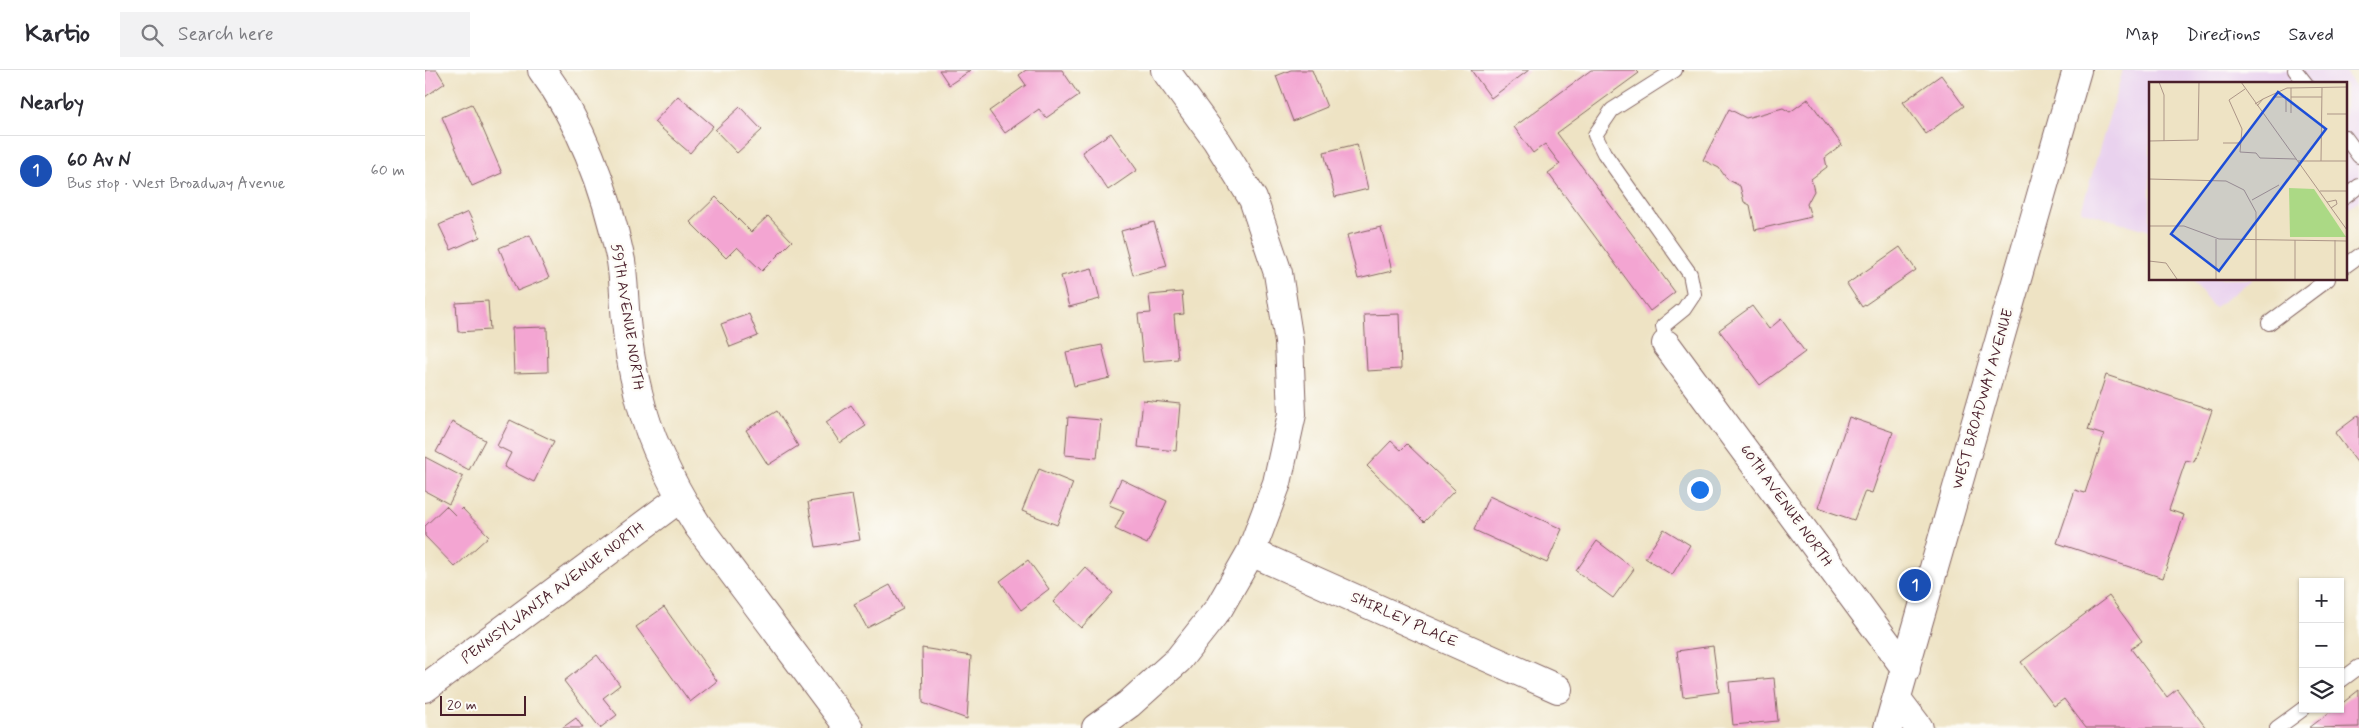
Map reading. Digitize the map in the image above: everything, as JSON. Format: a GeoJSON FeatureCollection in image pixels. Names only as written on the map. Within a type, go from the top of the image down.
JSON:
{"type":"FeatureCollection","features":[{"type":"Feature","properties":{"kind":"street","name":"59TH AVENUE NORTH"},"geometry":{"type":"LineString","coordinates":[[542,70],[582,136],[605,196],[621,262],[626,324],[638,393],[660,457],[680,498],[698,526],[849,728]]}},
{"type":"Feature","properties":{"kind":"street"},"geometry":{"type":"LineString","coordinates":[[1096,728],[1129,704],[1178,660],[1219,608],[1251,552],[1277,483],[1292,414],[1289,342],[1278,273],[1253,199],[1217,141],[1165,70]]}},
{"type":"Feature","properties":{"kind":"street","name":"WEST BROADWAY AVENUE"},"geometry":{"type":"LineString","coordinates":[[1888,728],[2077,70]]}},
{"type":"Feature","properties":{"kind":"street","name":"60TH AVENUE NORTH"},"geometry":{"type":"LineString","coordinates":[[1666,344],[1906,668]]}},
{"type":"Feature","properties":{"kind":"street","name":"PENNSYLVANIA AVENUE NORTH"},"geometry":{"type":"LineString","coordinates":[[425,688],[680,498]]}},
{"type":"Feature","properties":{"kind":"street","name":"SHIRLEY PLACE"},"geometry":{"type":"LineString","coordinates":[[1251,552],[1558,689]]}},
{"type":"Feature","properties":{"kind":"street"},"geometry":{"type":"LineString","coordinates":[[1897,699],[1919,728]]}},
{"type":"Feature","properties":{"kind":"lane"},"geometry":{"type":"LineString","coordinates":[[2295,70],[2304,82]]}},
{"type":"Feature","properties":{"kind":"lane"},"geometry":{"type":"LineString","coordinates":[[1666,344],[1663,326],[1684,309],[1694,294],[1690,274],[1604,154],[1595,135],[1612,110],[1667,72]]}},
{"type":"Feature","properties":{"kind":"lane"},"geometry":{"type":"LineString","coordinates":[[2347,140],[2359,156]]}},
{"type":"Feature","properties":{"kind":"lane"},"geometry":{"type":"LineString","coordinates":[[2347,195],[2359,186]]}},
{"type":"Feature","properties":{"kind":"lane"},"geometry":{"type":"LineString","coordinates":[[2347,265],[2359,256]]}},
{"type":"Feature","properties":{"kind":"lane"},"geometry":{"type":"LineString","coordinates":[[2269,323],[2327,280]]}},
{"type":"Feature","properties":{"kind":"lane"},"geometry":{"type":"LineString","coordinates":[[2344,678],[2359,668]]}},
{"type":"Feature","properties":{"kind":"lane"},"geometry":{"type":"LineString","coordinates":[[2277,728],[2299,712]]}},
{"type":"Feature","properties":{"kind":"shaded area"},"geometry":{"type":"Polygon","coordinates":[[[2123,70],[2338,70],[2345,72],[2359,91],[2359,200],[2347,209],[2347,82],[2149,82],[2149,231],[2081,211],[2123,70]]]}},
{"type":"Feature","properties":{"kind":"shaded area"},"geometry":{"type":"Polygon","coordinates":[[[2193,280],[2252,280],[2214,308],[2193,280]]]}},
{"type":"Feature","properties":{"kind":"building"},"geometry":{"type":"Polygon","coordinates":[[[425,70],[437,70],[445,83],[425,97],[425,70]]]}},
{"type":"Feature","properties":{"kind":"building"},"geometry":{"type":"Polygon","coordinates":[[[939,70],[971,70],[949,85],[939,70]]]}},
{"type":"Feature","properties":{"kind":"building"},"geometry":{"type":"Polygon","coordinates":[[[1026,70],[1062,70],[1079,95],[1046,118],[1039,109],[1005,133],[989,111],[1026,85],[1019,75],[1026,70]]]}},
{"type":"Feature","properties":{"kind":"building"},"geometry":{"type":"Polygon","coordinates":[[[1291,70],[1312,70],[1327,107],[1293,121],[1276,76],[1291,70]]]}},
{"type":"Feature","properties":{"kind":"building"},"geometry":{"type":"Polygon","coordinates":[[[1471,70],[1529,70],[1491,98],[1471,70]]]}},
{"type":"Feature","properties":{"kind":"building"},"geometry":{"type":"Polygon","coordinates":[[[1591,70],[1636,70],[1639,73],[1557,133],[1675,292],[1650,311],[1548,173],[1560,164],[1545,144],[1533,153],[1514,127],[1591,70]]]}},
{"type":"Feature","properties":{"kind":"building"},"geometry":{"type":"Polygon","coordinates":[[[1941,75],[1964,106],[1926,134],[1903,102],[1941,75]]]}},
{"type":"Feature","properties":{"kind":"building"},"geometry":{"type":"Polygon","coordinates":[[[678,96],[713,126],[690,153],[654,122],[678,96]]]}},
{"type":"Feature","properties":{"kind":"building"},"geometry":{"type":"Polygon","coordinates":[[[1808,99],[1842,145],[1825,158],[1827,167],[1811,179],[1814,191],[1807,204],[1811,217],[1755,230],[1750,205],[1744,202],[1740,186],[1727,179],[1719,168],[1703,160],[1729,109],[1746,118],[1783,108],[1790,112],[1808,99]]]}},
{"type":"Feature","properties":{"kind":"building"},"geometry":{"type":"Polygon","coordinates":[[[472,104],[502,173],[472,186],[442,117],[472,104]]]}},
{"type":"Feature","properties":{"kind":"building"},"geometry":{"type":"Polygon","coordinates":[[[740,107],[762,130],[737,153],[715,130],[740,107]]]}},
{"type":"Feature","properties":{"kind":"building"},"geometry":{"type":"Polygon","coordinates":[[[1111,133],[1137,170],[1108,190],[1082,152],[1111,133]]]}},
{"type":"Feature","properties":{"kind":"building"},"geometry":{"type":"Polygon","coordinates":[[[1357,144],[1368,189],[1335,197],[1324,152],[1357,144]]]}},
{"type":"Feature","properties":{"kind":"building"},"geometry":{"type":"Polygon","coordinates":[[[716,197],[751,232],[768,216],[792,241],[762,271],[737,247],[726,258],[690,222],[716,197]]]}},
{"type":"Feature","properties":{"kind":"building"},"geometry":{"type":"Polygon","coordinates":[[[468,212],[480,237],[451,250],[439,225],[468,212]]]}},
{"type":"Feature","properties":{"kind":"building"},"geometry":{"type":"Polygon","coordinates":[[[1154,222],[1167,266],[1133,275],[1121,231],[1154,222]]]}},
{"type":"Feature","properties":{"kind":"building"},"geometry":{"type":"Polygon","coordinates":[[[1381,227],[1392,271],[1358,279],[1347,235],[1381,227]]]}},
{"type":"Feature","properties":{"kind":"building"},"geometry":{"type":"Polygon","coordinates":[[[530,235],[549,278],[517,291],[499,248],[530,235]]]}},
{"type":"Feature","properties":{"kind":"building"},"geometry":{"type":"Polygon","coordinates":[[[1900,247],[1916,270],[1862,307],[1847,284],[1900,247]]]}},
{"type":"Feature","properties":{"kind":"building"},"geometry":{"type":"Polygon","coordinates":[[[1092,268],[1100,299],[1069,307],[1061,276],[1092,268]]]}},
{"type":"Feature","properties":{"kind":"building"},"geometry":{"type":"Polygon","coordinates":[[[1182,292],[1184,314],[1174,315],[1178,359],[1143,362],[1138,314],[1151,313],[1149,295],[1182,292]]]}},
{"type":"Feature","properties":{"kind":"building"},"geometry":{"type":"Polygon","coordinates":[[[488,301],[490,330],[458,332],[456,303],[488,301]]]}},
{"type":"Feature","properties":{"kind":"building"},"geometry":{"type":"Polygon","coordinates":[[[1752,306],[1769,329],[1781,319],[1805,352],[1760,385],[1719,330],[1752,306]]]}},
{"type":"Feature","properties":{"kind":"building"},"geometry":{"type":"Polygon","coordinates":[[[749,314],[758,336],[730,347],[721,324],[749,314]]]}},
{"type":"Feature","properties":{"kind":"building"},"geometry":{"type":"Polygon","coordinates":[[[1399,314],[1401,369],[1367,371],[1364,315],[1399,314]]]}},
{"type":"Feature","properties":{"kind":"building"},"geometry":{"type":"Polygon","coordinates":[[[547,327],[548,372],[514,373],[512,328],[547,327]]]}},
{"type":"Feature","properties":{"kind":"building"},"geometry":{"type":"Polygon","coordinates":[[[1102,345],[1110,378],[1074,386],[1066,352],[1102,345]]]}},
{"type":"Feature","properties":{"kind":"building"},"geometry":{"type":"Polygon","coordinates":[[[2106,375],[2212,410],[2194,462],[2186,460],[2169,510],[2184,515],[2163,578],[2057,543],[2075,490],[2085,493],[2104,435],[2088,430],[2106,375]]]}},
{"type":"Feature","properties":{"kind":"building"},"geometry":{"type":"Polygon","coordinates":[[[1143,400],[1180,404],[1176,451],[1138,447],[1143,400]]]}},
{"type":"Feature","properties":{"kind":"building"},"geometry":{"type":"Polygon","coordinates":[[[851,405],[866,426],[840,443],[826,422],[851,405]]]}},
{"type":"Feature","properties":{"kind":"building"},"geometry":{"type":"Polygon","coordinates":[[[777,411],[798,446],[768,465],[746,430],[777,411]]]}},
{"type":"Feature","properties":{"kind":"building"},"geometry":{"type":"Polygon","coordinates":[[[2359,415],[2359,465],[2335,433],[2359,415]]]}},
{"type":"Feature","properties":{"kind":"building"},"geometry":{"type":"Polygon","coordinates":[[[1068,417],[1101,420],[1097,458],[1065,455],[1068,417]]]}},
{"type":"Feature","properties":{"kind":"building"},"geometry":{"type":"Polygon","coordinates":[[[1849,417],[1893,432],[1872,493],[1865,491],[1854,520],[1818,508],[1849,417]]]}},
{"type":"Feature","properties":{"kind":"building"},"geometry":{"type":"Polygon","coordinates":[[[510,420],[554,441],[534,482],[504,467],[511,453],[497,446],[510,420]]]}},
{"type":"Feature","properties":{"kind":"building"},"geometry":{"type":"Polygon","coordinates":[[[452,422],[485,440],[469,470],[436,452],[452,422]]]}},
{"type":"Feature","properties":{"kind":"building"},"geometry":{"type":"Polygon","coordinates":[[[1391,441],[1401,450],[1407,444],[1455,490],[1424,522],[1367,466],[1391,441]]]}},
{"type":"Feature","properties":{"kind":"building"},"geometry":{"type":"Polygon","coordinates":[[[425,457],[463,477],[449,504],[425,491],[425,457]]]}},
{"type":"Feature","properties":{"kind":"building"},"geometry":{"type":"Polygon","coordinates":[[[1039,469],[1073,483],[1057,525],[1022,511],[1039,469]]]}},
{"type":"Feature","properties":{"kind":"building"},"geometry":{"type":"Polygon","coordinates":[[[1121,479],[1167,501],[1147,544],[1115,529],[1124,511],[1109,505],[1121,479]]]}},
{"type":"Feature","properties":{"kind":"building"},"geometry":{"type":"Polygon","coordinates":[[[852,495],[860,540],[816,547],[808,502],[852,495]]]}},
{"type":"Feature","properties":{"kind":"building"},"geometry":{"type":"Polygon","coordinates":[[[1489,496],[1562,529],[1547,563],[1474,530],[1489,496]]]}},
{"type":"Feature","properties":{"kind":"building"},"geometry":{"type":"Polygon","coordinates":[[[446,506],[455,515],[462,508],[489,536],[455,567],[425,536],[425,526],[446,506]]]}},
{"type":"Feature","properties":{"kind":"building"},"geometry":{"type":"Polygon","coordinates":[[[1664,529],[1690,545],[1672,575],[1645,558],[1664,529]]]}},
{"type":"Feature","properties":{"kind":"building"},"geometry":{"type":"Polygon","coordinates":[[[1597,541],[1634,569],[1613,598],[1576,571],[1597,541]]]}},
{"type":"Feature","properties":{"kind":"building"},"geometry":{"type":"Polygon","coordinates":[[[1028,560],[1049,589],[1021,610],[1000,581],[1028,560]]]}},
{"type":"Feature","properties":{"kind":"building"},"geometry":{"type":"Polygon","coordinates":[[[1085,567],[1113,593],[1081,628],[1053,602],[1085,567]]]}},
{"type":"Feature","properties":{"kind":"building"},"geometry":{"type":"Polygon","coordinates":[[[890,585],[903,609],[867,628],[854,604],[890,585]]]}},
{"type":"Feature","properties":{"kind":"building"},"geometry":{"type":"Polygon","coordinates":[[[2109,596],[2142,641],[2131,649],[2167,697],[2177,689],[2206,728],[2086,728],[2064,699],[2054,706],[2021,662],[2109,596]]]}},
{"type":"Feature","properties":{"kind":"building"},"geometry":{"type":"Polygon","coordinates":[[[664,607],[717,681],[690,702],[636,627],[664,607]]]}},
{"type":"Feature","properties":{"kind":"building"},"geometry":{"type":"Polygon","coordinates":[[[1713,646],[1719,692],[1683,697],[1677,651],[1713,646]]]}},
{"type":"Feature","properties":{"kind":"building"},"geometry":{"type":"Polygon","coordinates":[[[922,648],[971,656],[967,719],[923,703],[922,648]]]}},
{"type":"Feature","properties":{"kind":"building"},"geometry":{"type":"Polygon","coordinates":[[[597,655],[620,685],[603,698],[617,715],[600,728],[564,681],[597,655]]]}},
{"type":"Feature","properties":{"kind":"building"},"geometry":{"type":"Polygon","coordinates":[[[1774,678],[1778,721],[1733,725],[1729,682],[1774,678]]]}},
{"type":"Feature","properties":{"kind":"building"},"geometry":{"type":"Polygon","coordinates":[[[2359,690],[2359,727],[2309,728],[2329,713],[2344,713],[2344,702],[2359,690]]]}},
{"type":"Feature","properties":{"kind":"building"},"geometry":{"type":"Polygon","coordinates":[[[576,718],[583,728],[562,728],[576,718]]]}},
{"type":"Feature","properties":{"kind":"place","name":"60 Av N"},"geometry":{"type":"Point","coordinates":[1915,585]}}]}
